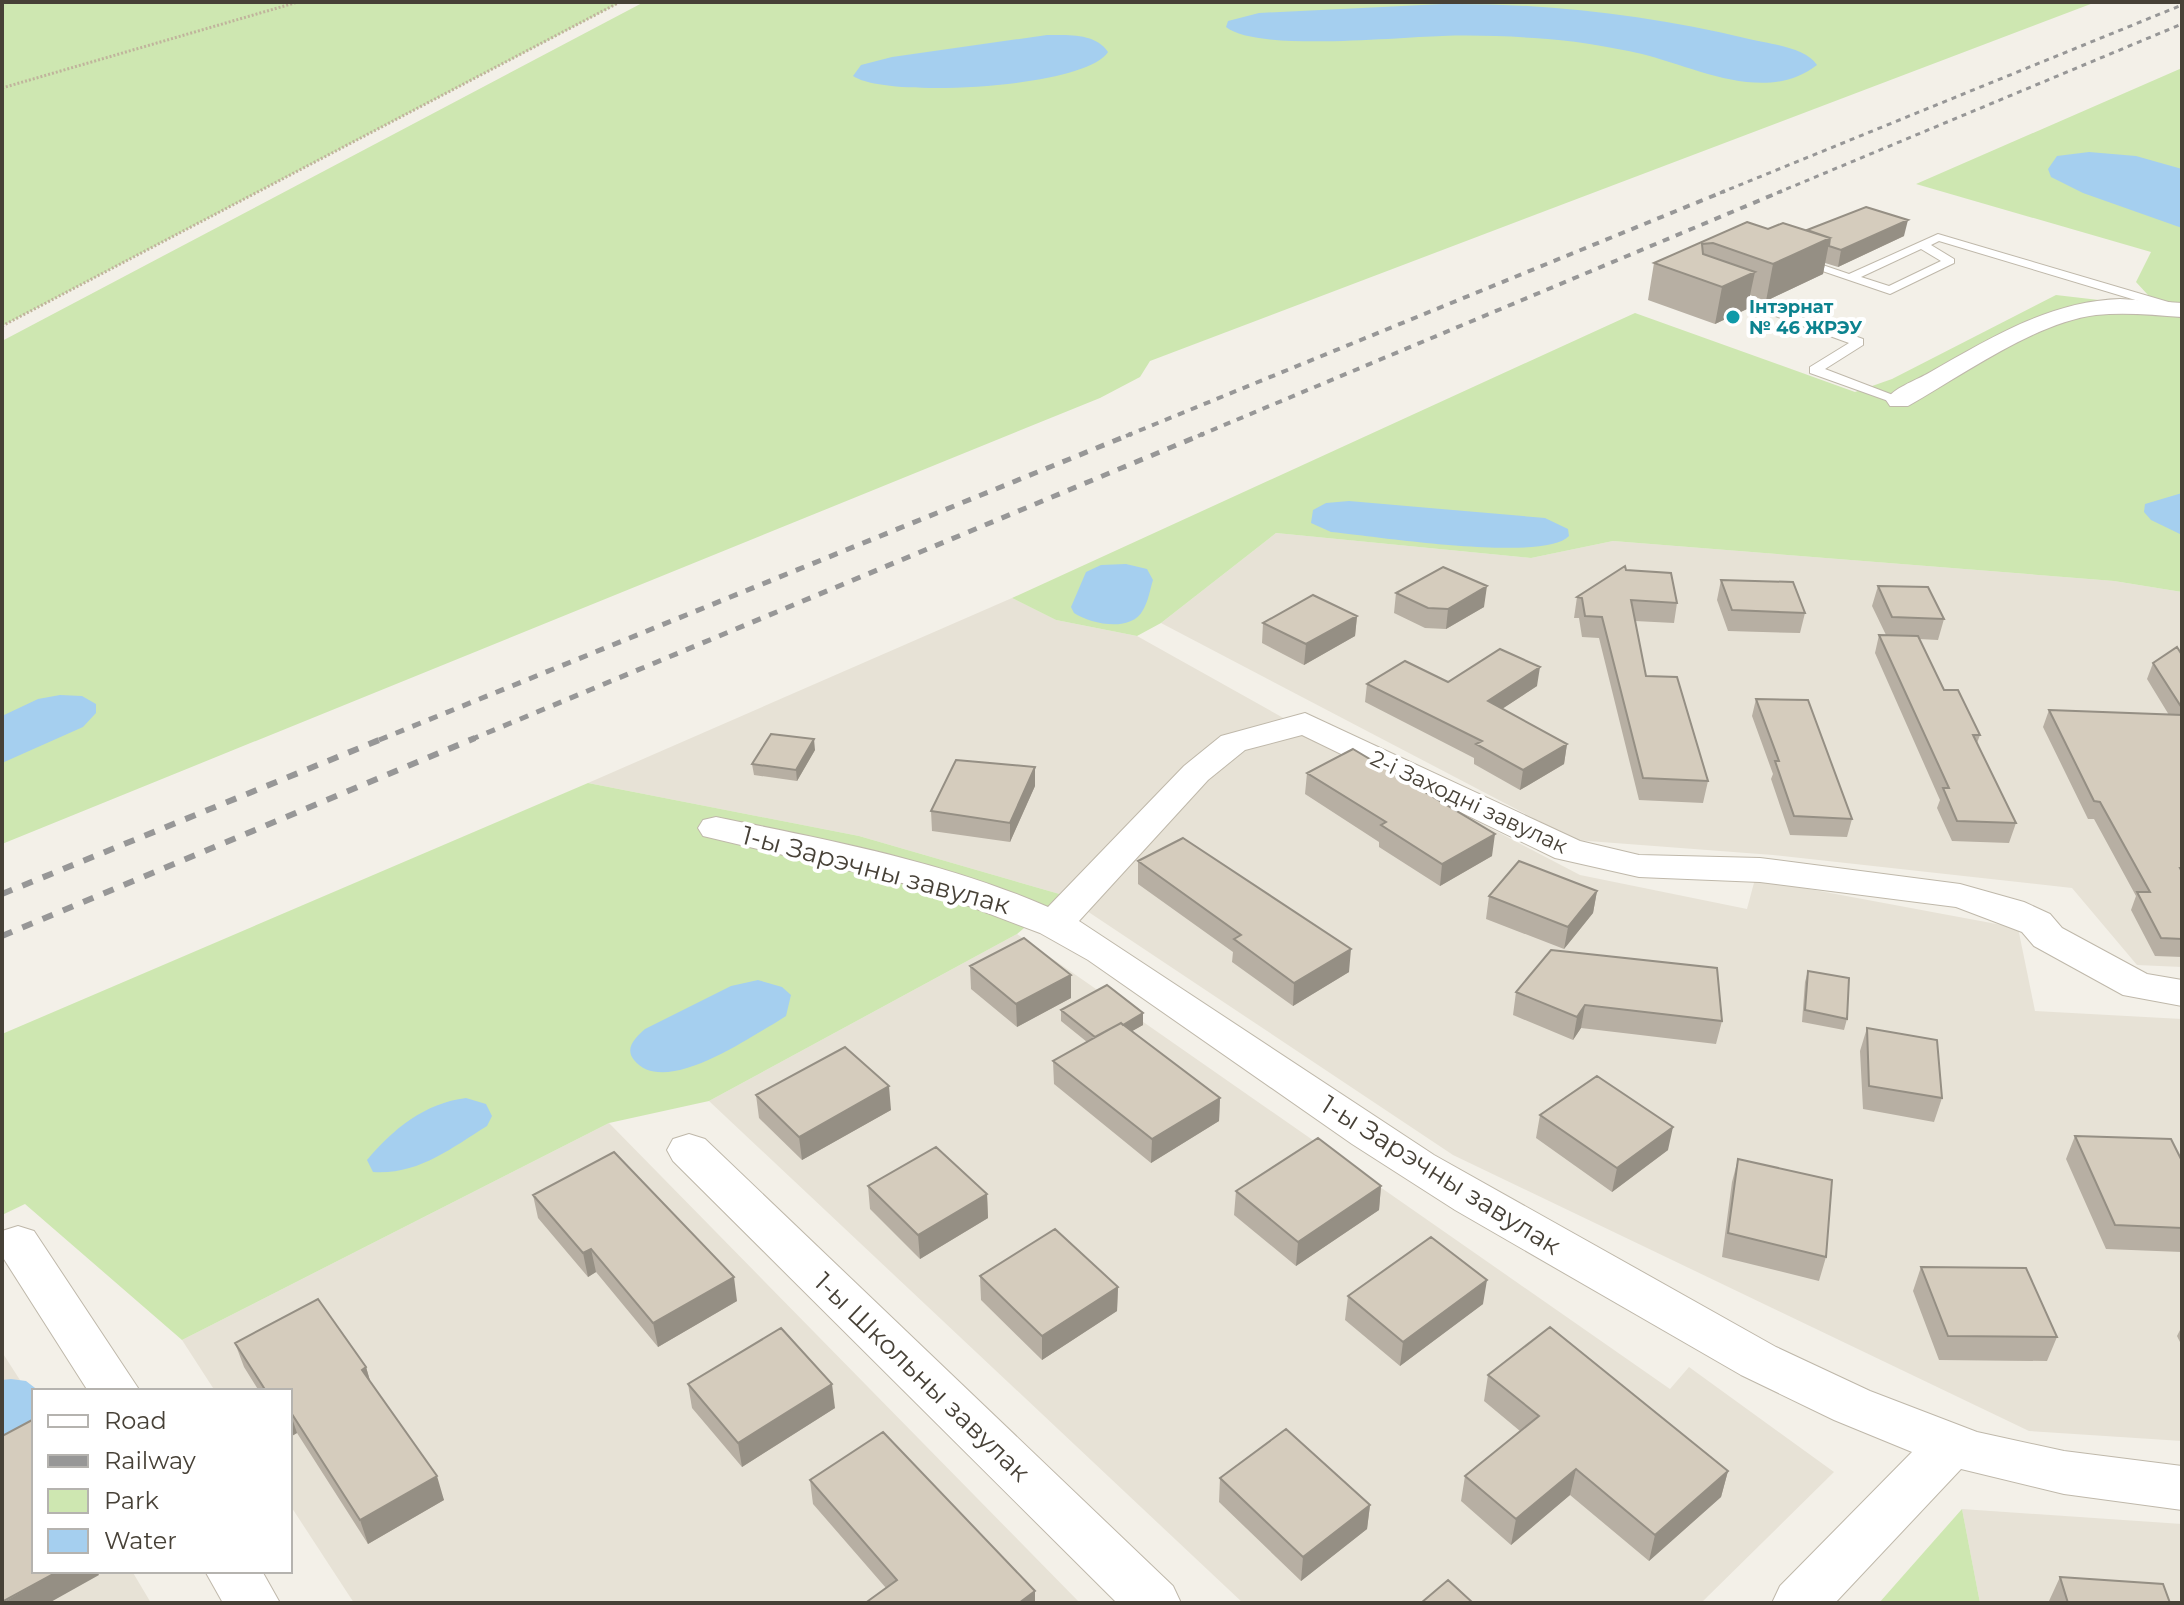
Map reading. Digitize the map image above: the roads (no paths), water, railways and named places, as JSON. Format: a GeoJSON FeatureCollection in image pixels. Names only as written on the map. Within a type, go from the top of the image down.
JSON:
{"type":"FeatureCollection","features":[{"type":"Feature","properties":{"kind":"street"},"geometry":{"type":"LineString","coordinates":[[1899,400],[2053,318],[2084,309],[2182,310]]}},
{"type":"Feature","properties":{"kind":"street","name":"2-і Заходні завулак"},"geometry":{"type":"LineString","coordinates":[[1054,924],[1196,773],[1233,743],[1305,723],[1568,850],[1639,866],[1760,870],[1960,896],[2010,911],[2036,923],[2048,937],[2137,986],[2182,993]]}},
{"type":"Feature","properties":{"kind":"street","name":"1-ы Зарэчны завулак"},"geometry":{"type":"LineString","coordinates":[[716,828],[856,860],[996,900],[1054,924],[1112,958],[1403,1157],[1686,1323],[1762,1364],[1951,1445],[2033,1467],[2109,1481],[2182,1488]]}},
{"type":"Feature","properties":{"kind":"street","name":"1-ы Школьны завулак"},"geometry":{"type":"LineString","coordinates":[[689,1150],[1154,1603]]}},
{"type":"Feature","properties":{"kind":"street"},"geometry":{"type":"LineString","coordinates":[[18,1243],[114,1389]]}},
{"type":"Feature","properties":{"kind":"street"},"geometry":{"type":"LineString","coordinates":[[1799,1603],[1951,1445]]}},
{"type":"Feature","properties":{"kind":"street"},"geometry":{"type":"LineString","coordinates":[[233,1573],[253,1603]]}},
{"type":"Feature","properties":{"kind":"lane"},"geometry":{"type":"LineString","coordinates":[[1850,278],[1938,237],[2182,310]]}},
{"type":"Feature","properties":{"kind":"lane"},"geometry":{"type":"LineString","coordinates":[[1786,256],[1890,290],[1950,261],[1921,244]]}},
{"type":"Feature","properties":{"kind":"lane"},"geometry":{"type":"LineString","coordinates":[[1717,290],[1859,342],[1815,370],[1899,400]]}},
{"type":"Feature","properties":{"kind":"water"},"geometry":{"type":"Polygon","coordinates":[[[1443,4],[1559,8],[1673,23],[1786,47],[1804,54],[1817,65],[1797,77],[1753,83],[1707,74],[1642,54],[1561,40],[1442,36],[1296,41],[1242,35],[1226,27],[1228,21],[1259,13],[1443,4]]]}},
{"type":"Feature","properties":{"kind":"water"},"geometry":{"type":"Polygon","coordinates":[[[1047,35],[1089,38],[1108,52],[1092,64],[1064,74],[985,86],[904,87],[873,83],[853,76],[861,65],[892,57],[1047,35]]]}},
{"type":"Feature","properties":{"kind":"water"},"geometry":{"type":"Polygon","coordinates":[[[2089,152],[2136,156],[2182,169],[2182,228],[2083,193],[2051,177],[2048,169],[2057,156],[2089,152]]]}},
{"type":"Feature","properties":{"kind":"water"},"geometry":{"type":"Polygon","coordinates":[[[2182,493],[2182,535],[2151,520],[2144,512],[2145,504],[2182,493]]]}},
{"type":"Feature","properties":{"kind":"water"},"geometry":{"type":"Polygon","coordinates":[[[1349,501],[1545,518],[1568,529],[1569,536],[1553,544],[1494,548],[1331,532],[1311,523],[1313,510],[1326,503],[1349,501]]]}},
{"type":"Feature","properties":{"kind":"water"},"geometry":{"type":"Polygon","coordinates":[[[1126,564],[1147,569],[1153,580],[1143,610],[1137,617],[1130,622],[1110,624],[1074,613],[1071,607],[1086,572],[1101,565],[1126,564]]]}},
{"type":"Feature","properties":{"kind":"water"},"geometry":{"type":"Polygon","coordinates":[[[60,695],[82,696],[96,704],[96,713],[83,727],[2,763],[2,716],[38,699],[60,695]]]}},
{"type":"Feature","properties":{"kind":"water"},"geometry":{"type":"Polygon","coordinates":[[[758,980],[782,987],[791,995],[786,1016],[775,1023],[725,1052],[683,1069],[664,1072],[647,1070],[631,1056],[632,1043],[645,1029],[731,986],[758,980]]]}},
{"type":"Feature","properties":{"kind":"water"},"geometry":{"type":"Polygon","coordinates":[[[466,1098],[486,1104],[492,1116],[487,1126],[419,1165],[389,1172],[373,1172],[367,1160],[399,1128],[437,1105],[466,1098]]]}},
{"type":"Feature","properties":{"kind":"water"},"geometry":{"type":"Polygon","coordinates":[[[2,1380],[26,1381],[36,1389],[32,1389],[32,1433],[2,1450],[2,1380]]]}},
{"type":"Feature","properties":{"kind":"railway"},"geometry":{"type":"LineString","coordinates":[[1720,193],[2182,5]]}},
{"type":"Feature","properties":{"kind":"railway"},"geometry":{"type":"LineString","coordinates":[[1777,193],[2182,24]]}},
{"type":"Feature","properties":{"kind":"railway"},"geometry":{"type":"LineString","coordinates":[[1126,436],[1725,191]]}},
{"type":"Feature","properties":{"kind":"railway"},"geometry":{"type":"LineString","coordinates":[[1198,436],[1782,191]]}},
{"type":"Feature","properties":{"kind":"railway"},"geometry":{"type":"LineString","coordinates":[[379,740],[1131,434]]}},
{"type":"Feature","properties":{"kind":"railway"},"geometry":{"type":"LineString","coordinates":[[470,740],[1203,434]]}},
{"type":"Feature","properties":{"kind":"railway"},"geometry":{"type":"LineString","coordinates":[[2,894],[384,738]]}},
{"type":"Feature","properties":{"kind":"railway"},"geometry":{"type":"LineString","coordinates":[[2,936],[475,738]]}},
{"type":"Feature","properties":{"kind":"place","name":"Інтэрнат № 46 ЖРЭУ"},"geometry":{"type":"Point","coordinates":[1733,317]}}]}
